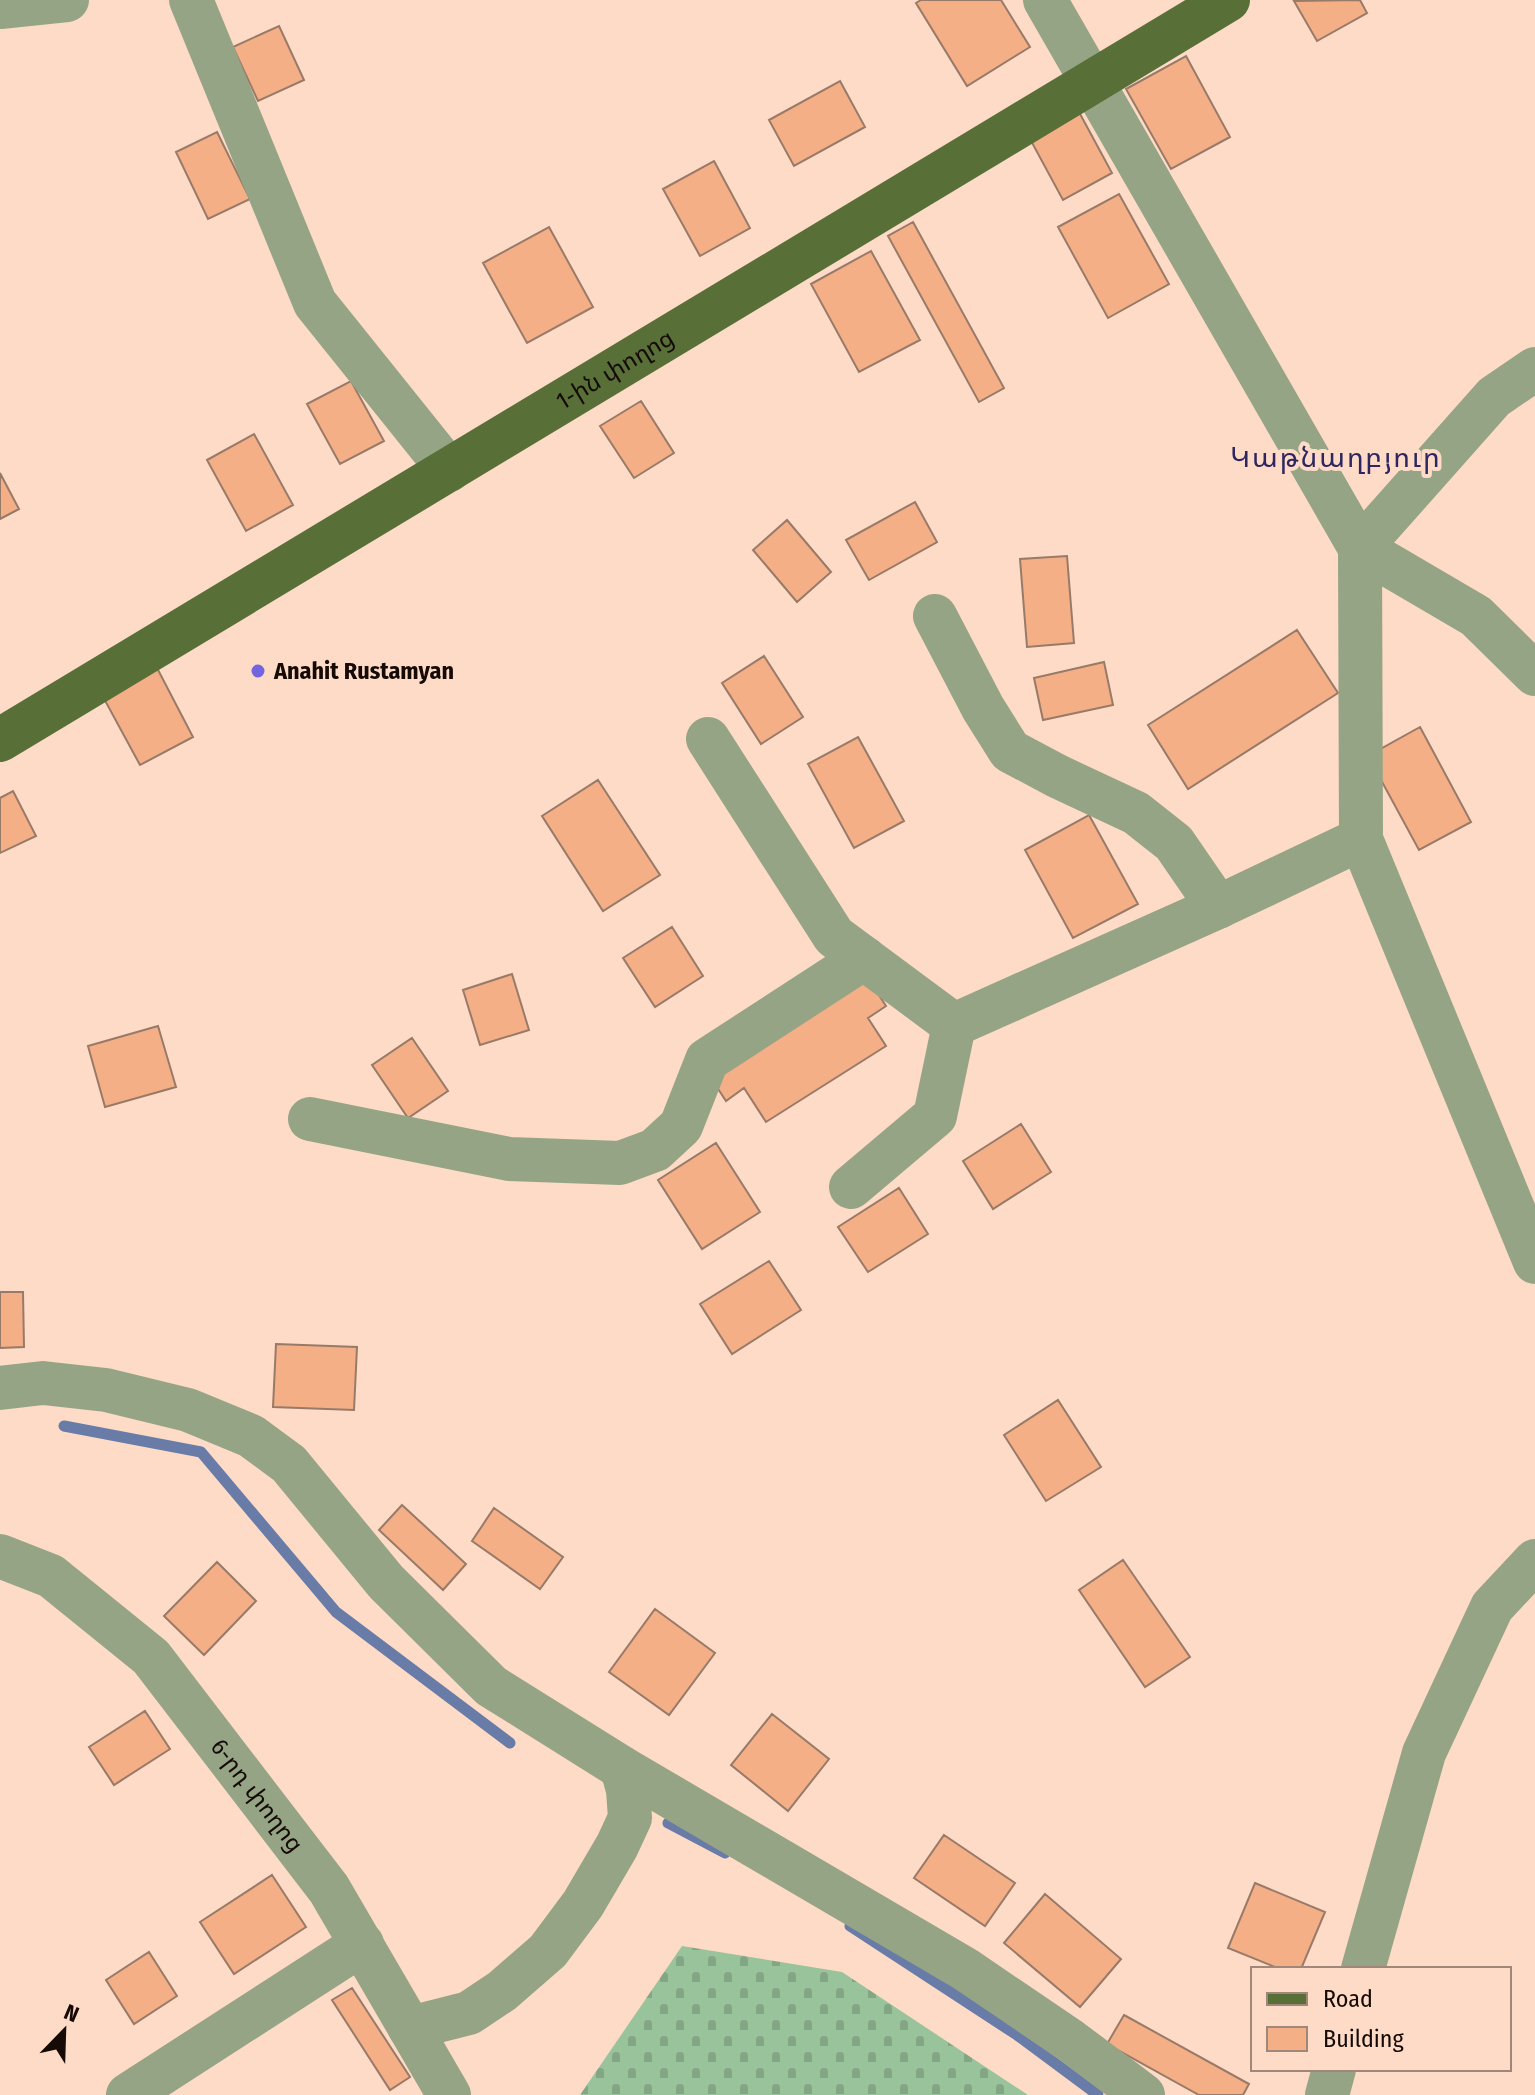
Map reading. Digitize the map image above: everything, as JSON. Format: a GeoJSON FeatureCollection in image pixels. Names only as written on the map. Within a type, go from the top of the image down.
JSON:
{"type":"FeatureCollection","features":[{"type":"Feature","properties":{"kind":"main road","name":"1-ին փողոց"},"geometry":{"type":"LineString","coordinates":[[0,740],[1228,0]]}},
{"type":"Feature","properties":{"kind":"street"},"geometry":{"type":"LineString","coordinates":[[0,7],[67,0]]}},
{"type":"Feature","properties":{"kind":"street"},"geometry":{"type":"LineString","coordinates":[[191,0],[315,303],[449,470]]}},
{"type":"Feature","properties":{"kind":"street"},"geometry":{"type":"LineString","coordinates":[[1045,0],[1360,548],[1361,839],[1535,1262]]}},
{"type":"Feature","properties":{"kind":"street"},"geometry":{"type":"LineString","coordinates":[[1360,548],[1494,397],[1535,369]]}},
{"type":"Feature","properties":{"kind":"street"},"geometry":{"type":"LineString","coordinates":[[1360,548],[1476,616],[1535,674]]}},
{"type":"Feature","properties":{"kind":"street"},"geometry":{"type":"LineString","coordinates":[[935,616],[983,708],[1010,751],[1136,813],[1174,843],[1218,907]]}},
{"type":"Feature","properties":{"kind":"street"},"geometry":{"type":"LineString","coordinates":[[708,739],[834,936],[954,1025]]}},
{"type":"Feature","properties":{"kind":"street"},"geometry":{"type":"LineString","coordinates":[[954,1025],[1218,907],[1361,839]]}},
{"type":"Feature","properties":{"kind":"street"},"geometry":{"type":"LineString","coordinates":[[310,1119],[509,1159],[620,1163],[655,1150],[681,1126],[707,1060],[864,958]]}},
{"type":"Feature","properties":{"kind":"street"},"geometry":{"type":"LineString","coordinates":[[851,1187],[935,1116],[954,1025]]}},
{"type":"Feature","properties":{"kind":"street"},"geometry":{"type":"LineString","coordinates":[[0,1388],[43,1383],[106,1390],[188,1410],[251,1436],[289,1464],[386,1582],[491,1686],[622,1768],[965,1969],[1071,2041],[1143,2095]]}},
{"type":"Feature","properties":{"kind":"street","name":"6-րդ փողոց"},"geometry":{"type":"LineString","coordinates":[[0,1556],[51,1576],[151,1657],[329,1889],[449,2095]]}},
{"type":"Feature","properties":{"kind":"street"},"geometry":{"type":"LineString","coordinates":[[1364,1967],[1424,1753],[1492,1607],[1535,1561]]}},
{"type":"Feature","properties":{"kind":"street"},"geometry":{"type":"LineString","coordinates":[[410,2028],[469,2013],[502,1991],[548,1951],[583,1904],[630,1818],[628,1790],[622,1768]]}},
{"type":"Feature","properties":{"kind":"street"},"geometry":{"type":"LineString","coordinates":[[128,2095],[362,1944]]}},
{"type":"Feature","properties":{"kind":"street"},"geometry":{"type":"LineString","coordinates":[[1327,2095],[1333,2071]]}},
{"type":"Feature","properties":{"kind":"green space"},"geometry":{"type":"Polygon","coordinates":[[[682,1946],[842,1972],[1028,2095],[580,2095],[682,1946]]]}},
{"type":"Feature","properties":{"kind":"building"},"geometry":{"type":"Polygon","coordinates":[[[921,0],[1001,0],[1030,47],[967,86],[916,3],[921,0]]]}},
{"type":"Feature","properties":{"kind":"building"},"geometry":{"type":"Polygon","coordinates":[[[1360,0],[1367,13],[1317,41],[1294,1],[1360,0]]]}},
{"type":"Feature","properties":{"kind":"building"},"geometry":{"type":"Polygon","coordinates":[[[279,26],[304,80],[258,101],[233,47],[279,26]]]}},
{"type":"Feature","properties":{"kind":"building"},"geometry":{"type":"Polygon","coordinates":[[[1186,56],[1230,137],[1171,169],[1126,89],[1186,56]]]}},
{"type":"Feature","properties":{"kind":"building"},"geometry":{"type":"Polygon","coordinates":[[[840,81],[865,127],[794,166],[769,120],[840,81]]]}},
{"type":"Feature","properties":{"kind":"building"},"geometry":{"type":"Polygon","coordinates":[[[1079,112],[1112,173],[1063,200],[1030,139],[1079,112]]]}},
{"type":"Feature","properties":{"kind":"building"},"geometry":{"type":"Polygon","coordinates":[[[217,132],[250,199],[208,219],[176,152],[217,132]]]}},
{"type":"Feature","properties":{"kind":"building"},"geometry":{"type":"Polygon","coordinates":[[[714,161],[750,228],[700,256],[663,189],[714,161]]]}},
{"type":"Feature","properties":{"kind":"building"},"geometry":{"type":"Polygon","coordinates":[[[1119,194],[1169,284],[1108,318],[1058,227],[1119,194]]]}},
{"type":"Feature","properties":{"kind":"building"},"geometry":{"type":"Polygon","coordinates":[[[913,222],[1004,388],[979,402],[888,236],[913,222]]]}},
{"type":"Feature","properties":{"kind":"building"},"geometry":{"type":"Polygon","coordinates":[[[549,227],[593,307],[527,343],[483,263],[549,227]]]}},
{"type":"Feature","properties":{"kind":"building"},"geometry":{"type":"Polygon","coordinates":[[[871,251],[920,340],[859,372],[811,284],[871,251]]]}},
{"type":"Feature","properties":{"kind":"building"},"geometry":{"type":"Polygon","coordinates":[[[351,381],[384,441],[340,464],[307,404],[351,381]]]}},
{"type":"Feature","properties":{"kind":"building"},"geometry":{"type":"Polygon","coordinates":[[[641,401],[674,453],[634,478],[600,426],[641,401]]]}},
{"type":"Feature","properties":{"kind":"building"},"geometry":{"type":"Polygon","coordinates":[[[254,434],[293,505],[246,531],[207,460],[254,434]]]}},
{"type":"Feature","properties":{"kind":"building"},"geometry":{"type":"Polygon","coordinates":[[[0,473],[19,509],[0,519],[0,473]]]}},
{"type":"Feature","properties":{"kind":"building"},"geometry":{"type":"Polygon","coordinates":[[[915,502],[937,542],[869,580],[846,540],[915,502]]]}},
{"type":"Feature","properties":{"kind":"building"},"geometry":{"type":"Polygon","coordinates":[[[787,520],[831,572],[797,602],[753,550],[787,520]]]}},
{"type":"Feature","properties":{"kind":"building"},"geometry":{"type":"Polygon","coordinates":[[[1067,556],[1074,643],[1027,647],[1020,559],[1067,556]]]}},
{"type":"Feature","properties":{"kind":"building"},"geometry":{"type":"Polygon","coordinates":[[[1297,630],[1338,693],[1188,789],[1148,725],[1297,630]]]}},
{"type":"Feature","properties":{"kind":"building"},"geometry":{"type":"Polygon","coordinates":[[[764,656],[803,717],[761,744],[722,683],[764,656]]]}},
{"type":"Feature","properties":{"kind":"building"},"geometry":{"type":"Polygon","coordinates":[[[1104,662],[1113,705],[1043,720],[1034,678],[1104,662]]]}},
{"type":"Feature","properties":{"kind":"building"},"geometry":{"type":"Polygon","coordinates":[[[156,666],[193,737],[140,765],[102,695],[156,666]]]}},
{"type":"Feature","properties":{"kind":"building"},"geometry":{"type":"Polygon","coordinates":[[[1420,727],[1471,822],[1419,850],[1368,756],[1420,727]]]}},
{"type":"Feature","properties":{"kind":"building"},"geometry":{"type":"Polygon","coordinates":[[[858,737],[904,821],[854,848],[808,764],[858,737]]]}},
{"type":"Feature","properties":{"kind":"building"},"geometry":{"type":"Polygon","coordinates":[[[598,780],[660,875],[603,911],[542,816],[598,780]]]}},
{"type":"Feature","properties":{"kind":"building"},"geometry":{"type":"Polygon","coordinates":[[[13,791],[36,836],[0,853],[0,798],[13,791]]]}},
{"type":"Feature","properties":{"kind":"building"},"geometry":{"type":"Polygon","coordinates":[[[1089,815],[1138,904],[1073,938],[1025,850],[1089,815]]]}},
{"type":"Feature","properties":{"kind":"building"},"geometry":{"type":"Polygon","coordinates":[[[672,927],[703,976],[655,1007],[623,958],[672,927]]]}},
{"type":"Feature","properties":{"kind":"building"},"geometry":{"type":"Polygon","coordinates":[[[512,974],[529,1030],[480,1045],[463,990],[512,974]]]}},
{"type":"Feature","properties":{"kind":"building"},"geometry":{"type":"Polygon","coordinates":[[[868,978],[886,1006],[868,1018],[886,1046],[766,1122],[744,1088],[726,1101],[711,1078],[868,978]]]}},
{"type":"Feature","properties":{"kind":"building"},"geometry":{"type":"Polygon","coordinates":[[[158,1026],[176,1087],[105,1107],[88,1046],[158,1026]]]}},
{"type":"Feature","properties":{"kind":"building"},"geometry":{"type":"Polygon","coordinates":[[[412,1038],[448,1091],[408,1118],[372,1065],[412,1038]]]}},
{"type":"Feature","properties":{"kind":"building"},"geometry":{"type":"Polygon","coordinates":[[[1021,1124],[1051,1172],[993,1209],[963,1161],[1021,1124]]]}},
{"type":"Feature","properties":{"kind":"building"},"geometry":{"type":"Polygon","coordinates":[[[716,1143],[760,1212],[702,1249],[658,1180],[716,1143]]]}},
{"type":"Feature","properties":{"kind":"building"},"geometry":{"type":"Polygon","coordinates":[[[899,1188],[928,1234],[868,1272],[838,1227],[899,1188]]]}},
{"type":"Feature","properties":{"kind":"building"},"geometry":{"type":"Polygon","coordinates":[[[769,1261],[801,1310],[732,1354],[700,1304],[769,1261]]]}},
{"type":"Feature","properties":{"kind":"building"},"geometry":{"type":"Polygon","coordinates":[[[0,1292],[23,1292],[24,1347],[0,1348],[0,1292]]]}},
{"type":"Feature","properties":{"kind":"building"},"geometry":{"type":"Polygon","coordinates":[[[276,1344],[357,1347],[354,1410],[273,1407],[276,1344]]]}},
{"type":"Feature","properties":{"kind":"building"},"geometry":{"type":"Polygon","coordinates":[[[1058,1400],[1101,1467],[1046,1501],[1004,1435],[1058,1400]]]}},
{"type":"Feature","properties":{"kind":"building"},"geometry":{"type":"Polygon","coordinates":[[[402,1505],[466,1564],[443,1590],[379,1530],[402,1505]]]}},
{"type":"Feature","properties":{"kind":"building"},"geometry":{"type":"Polygon","coordinates":[[[494,1508],[563,1557],[540,1589],[472,1541],[494,1508]]]}},
{"type":"Feature","properties":{"kind":"building"},"geometry":{"type":"Polygon","coordinates":[[[1123,1560],[1190,1657],[1145,1687],[1079,1590],[1123,1560]]]}},
{"type":"Feature","properties":{"kind":"building"},"geometry":{"type":"Polygon","coordinates":[[[217,1562],[256,1601],[204,1655],[164,1616],[217,1562]]]}},
{"type":"Feature","properties":{"kind":"building"},"geometry":{"type":"Polygon","coordinates":[[[655,1609],[715,1653],[669,1715],[609,1672],[655,1609]]]}},
{"type":"Feature","properties":{"kind":"building"},"geometry":{"type":"Polygon","coordinates":[[[145,1711],[170,1749],[114,1785],[89,1747],[145,1711]]]}},
{"type":"Feature","properties":{"kind":"building"},"geometry":{"type":"Polygon","coordinates":[[[772,1714],[829,1759],[788,1811],[731,1765],[772,1714]]]}},
{"type":"Feature","properties":{"kind":"building"},"geometry":{"type":"Polygon","coordinates":[[[944,1835],[1015,1883],[985,1926],[914,1878],[944,1835]]]}},
{"type":"Feature","properties":{"kind":"building"},"geometry":{"type":"Polygon","coordinates":[[[272,1875],[306,1927],[234,1974],[200,1922],[272,1875]]]}},
{"type":"Feature","properties":{"kind":"building"},"geometry":{"type":"Polygon","coordinates":[[[1255,1883],[1325,1912],[1302,1967],[1275,1967],[1228,1948],[1255,1883]]]}},
{"type":"Feature","properties":{"kind":"building"},"geometry":{"type":"Polygon","coordinates":[[[1045,1894],[1121,1959],[1080,2007],[1004,1943],[1045,1894]]]}},
{"type":"Feature","properties":{"kind":"building"},"geometry":{"type":"Polygon","coordinates":[[[149,1952],[177,1996],[134,2024],[106,1980],[149,1952]]]}},
{"type":"Feature","properties":{"kind":"building"},"geometry":{"type":"Polygon","coordinates":[[[352,1988],[410,2077],[390,2090],[332,2000],[352,1988]]]}},
{"type":"Feature","properties":{"kind":"building"},"geometry":{"type":"Polygon","coordinates":[[[1124,2015],[1249,2084],[1243,2095],[1199,2095],[1107,2044],[1124,2015]]]}},
{"type":"Feature","properties":{"kind":"waterway"},"geometry":{"type":"LineString","coordinates":[[64,1426],[201,1452],[336,1612],[510,1743]]}},
{"type":"Feature","properties":{"kind":"waterway"},"geometry":{"type":"LineString","coordinates":[[668,1823],[725,1853]]}},
{"type":"Feature","properties":{"kind":"waterway"},"geometry":{"type":"LineString","coordinates":[[850,1926],[1017,2035],[1098,2095]]}},
{"type":"Feature","properties":{"kind":"place","name":"Anahit Rustamyan"},"geometry":{"type":"Point","coordinates":[258,671]}},
{"type":"Feature","properties":{"kind":"district","name":"Կաթնաղբյուր"},"geometry":{"type":"Point","coordinates":[1336,457]}}]}
